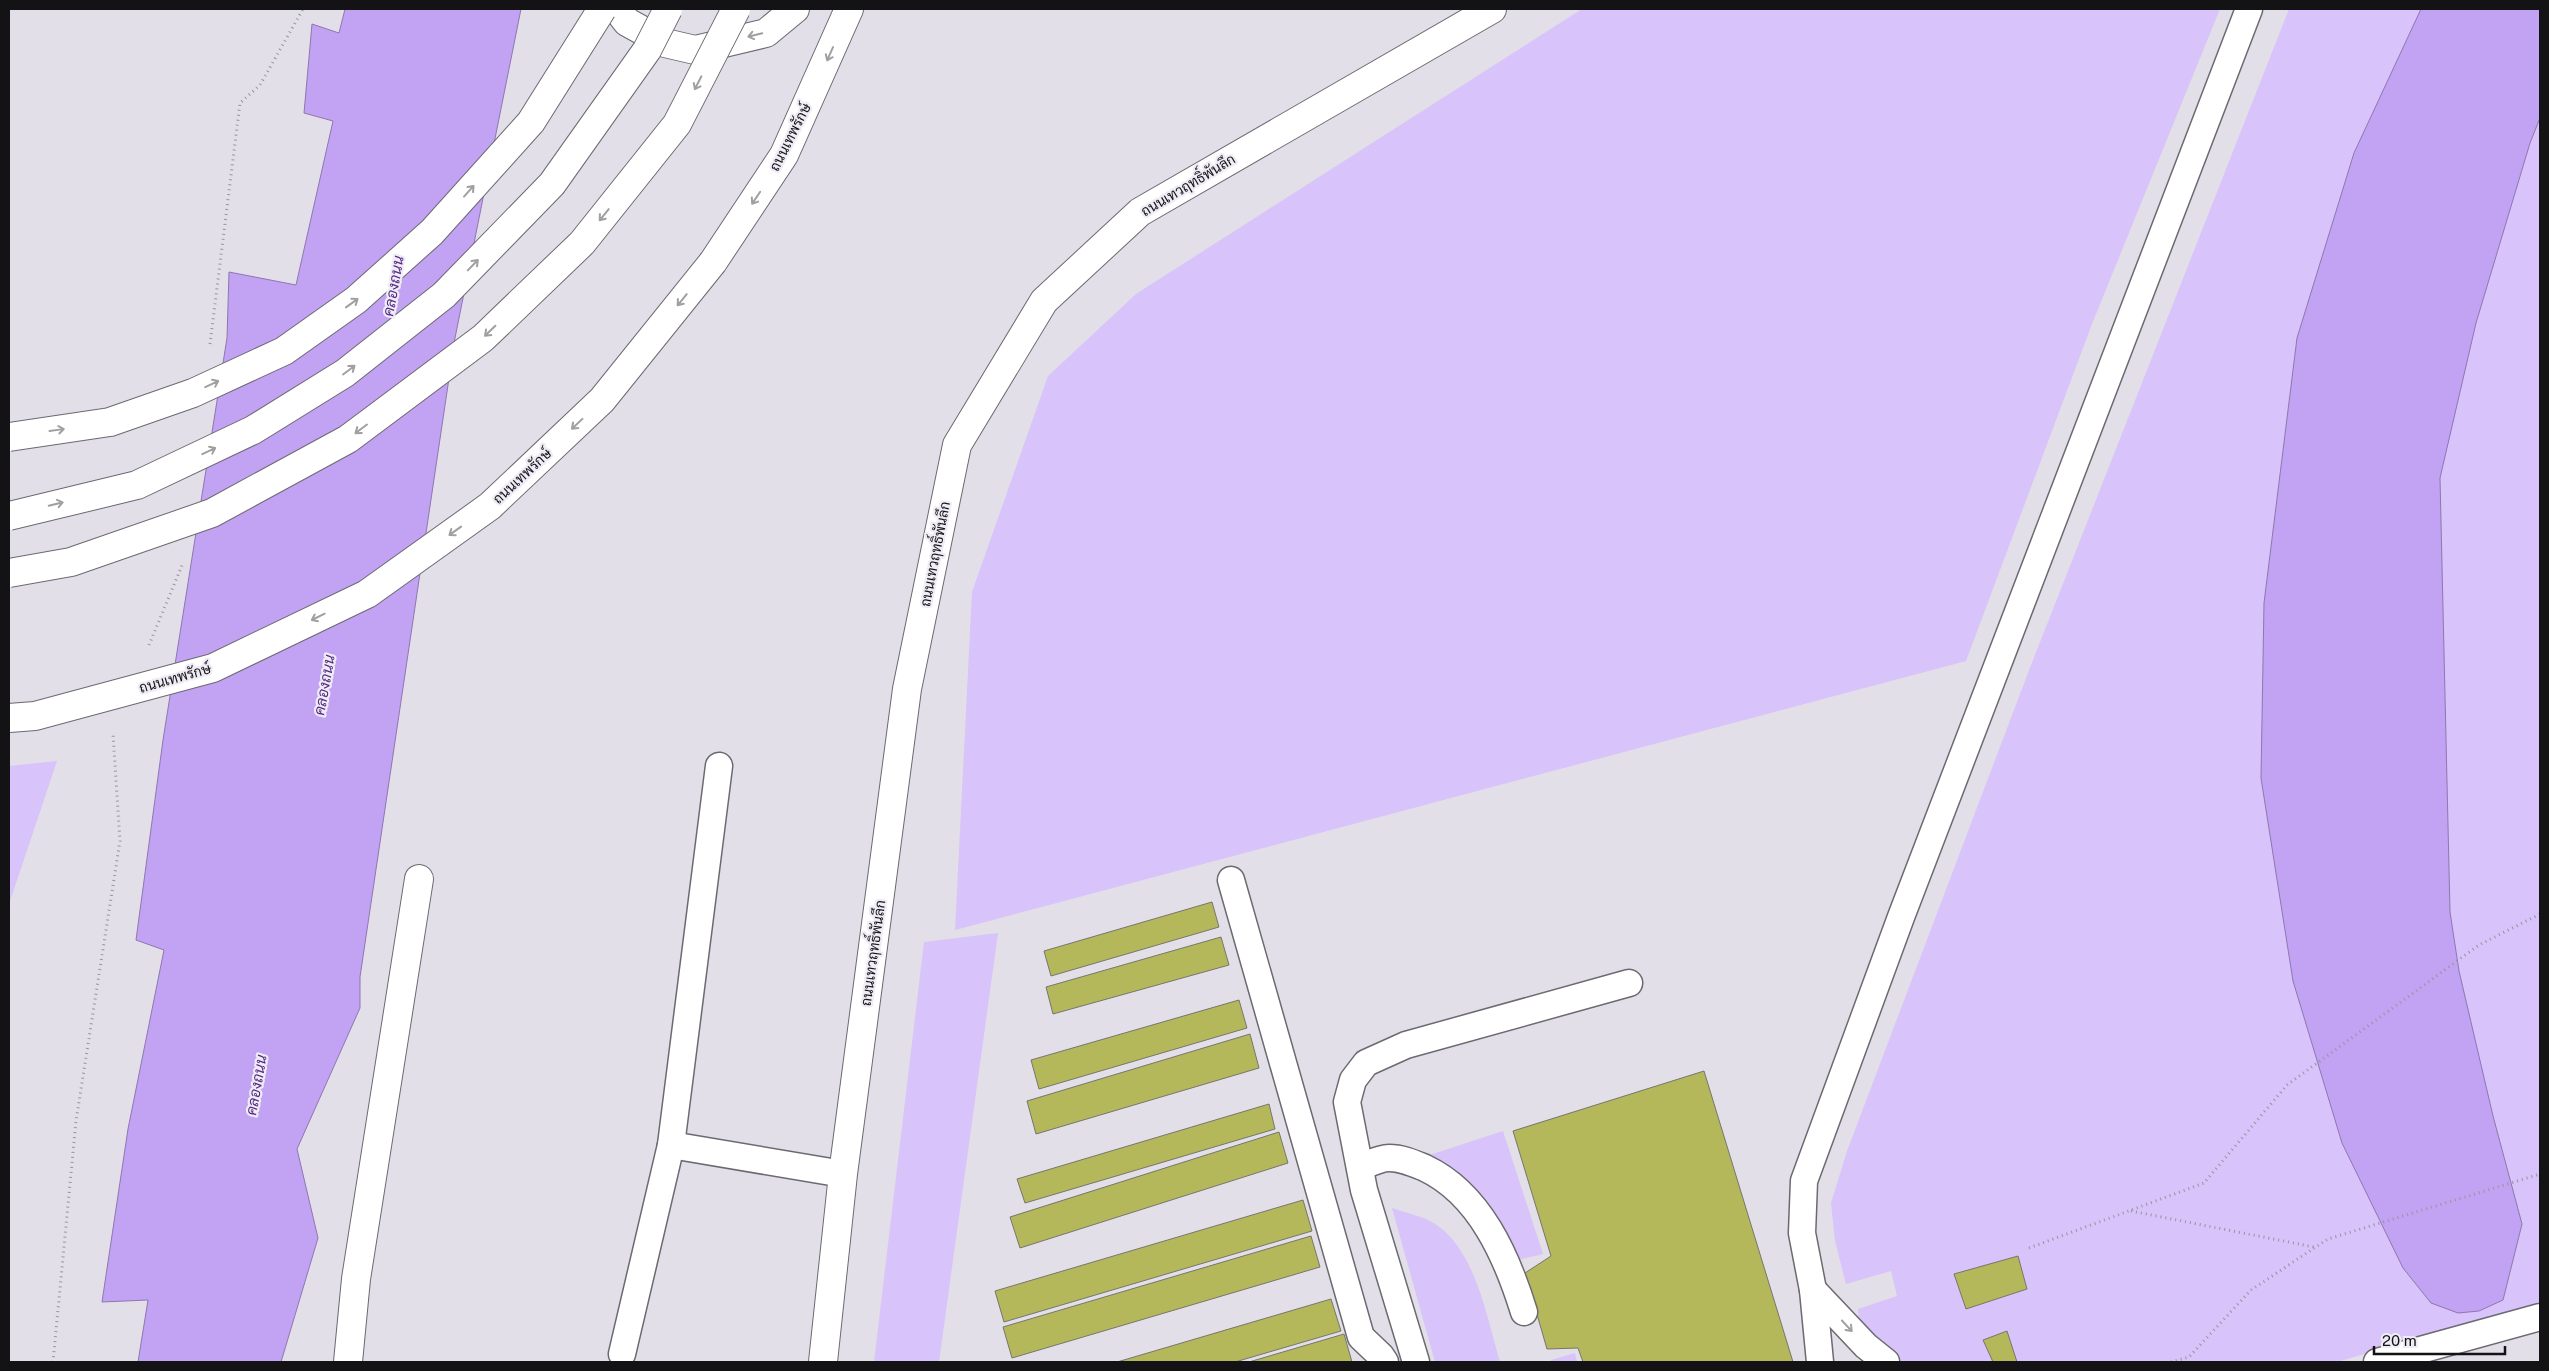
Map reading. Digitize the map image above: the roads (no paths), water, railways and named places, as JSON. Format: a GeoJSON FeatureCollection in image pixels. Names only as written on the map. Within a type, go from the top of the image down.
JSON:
{"type":"FeatureCollection","features":[{"type":"Feature","properties":{"kind":"main road"},"geometry":{"type":"LineString","coordinates":[[9,437],[110,422],[193,393],[284,351],[356,300],[432,232],[530,122],[602,9]]}},
{"type":"Feature","properties":{"kind":"main road"},"geometry":{"type":"LineString","coordinates":[[617,9],[628,22],[665,43],[695,50],[766,33],[795,9]]}},
{"type":"Feature","properties":{"kind":"main road"},"geometry":{"type":"LineString","coordinates":[[9,516],[137,485],[253,430],[345,374],[444,295],[552,184],[646,50],[668,9]]}},
{"type":"Feature","properties":{"kind":"main road"},"geometry":{"type":"LineString","coordinates":[[9,573],[71,562],[212,512],[348,439],[483,338],[582,243],[677,124],[736,9]]}},
{"type":"Feature","properties":{"kind":"main road","name":"ถนนเทพรักษ์"},"geometry":{"type":"LineString","coordinates":[[9,718],[34,716],[212,668],[367,594],[490,506],[602,400],[713,262],[784,155],[849,9]]}},
{"type":"Feature","properties":{"kind":"main road","name":"ถนนเทวฤทธิ์พันลึก"},"geometry":{"type":"LineString","coordinates":[[824,1362],[844,1174],[907,689],[957,445],[1044,301],[1140,212],[1492,9]]}},
{"type":"Feature","properties":{"kind":"main road"},"geometry":{"type":"LineString","coordinates":[[348,1362],[358,1269],[419,879]]}},
{"type":"Feature","properties":{"kind":"lane"},"geometry":{"type":"LineString","coordinates":[[1820,1362],[1813,1290],[1802,1233],[1804,1181],[1901,917],[2249,9]]}},
{"type":"Feature","properties":{"kind":"lane"},"geometry":{"type":"LineString","coordinates":[[622,1354],[671,1144],[719,766]]}},
{"type":"Feature","properties":{"kind":"lane"},"geometry":{"type":"LineString","coordinates":[[1231,880],[1360,1337],[1385,1362]]}},
{"type":"Feature","properties":{"kind":"lane"},"geometry":{"type":"LineString","coordinates":[[1416,1362],[1360,1167],[1347,1102],[1353,1080],[1366,1062],[1406,1045],[1629,982]]}},
{"type":"Feature","properties":{"kind":"lane"},"geometry":{"type":"LineString","coordinates":[[671,1144],[844,1174]]}},
{"type":"Feature","properties":{"kind":"lane"},"geometry":{"type":"LineString","coordinates":[[1360,1167],[1387,1158],[1407,1160],[1445,1179],[1459,1190],[1480,1214],[1512,1273],[1524,1312]]}},
{"type":"Feature","properties":{"kind":"lane"},"geometry":{"type":"LineString","coordinates":[[1813,1290],[1866,1346],[1886,1362]]}},
{"type":"Feature","properties":{"kind":"lane"},"geometry":{"type":"LineString","coordinates":[[2377,1362],[2423,1356],[2540,1318]]}},
{"type":"Feature","properties":{"kind":"water","name":"คลองถนน"},"geometry":{"type":"Polygon","coordinates":[[[345,9],[521,9],[455,338],[360,977],[360,1008],[297,1149],[318,1238],[281,1362],[138,1362],[148,1300],[102,1302],[128,1129],[164,950],[136,940],[163,740],[227,338],[229,272],[296,285],[333,121],[304,113],[312,24],[339,33],[345,9]]]}},
{"type":"Feature","properties":{"kind":"water"},"geometry":{"type":"Polygon","coordinates":[[[2421,9],[2540,9],[2540,118],[2530,143],[2476,323],[2440,478],[2450,912],[2459,971],[2493,1116],[2522,1224],[2503,1300],[2479,1311],[2458,1313],[2431,1303],[2403,1268],[2342,1143],[2293,981],[2261,778],[2264,603],[2297,338],[2354,153],[2421,9]]]}}]}
